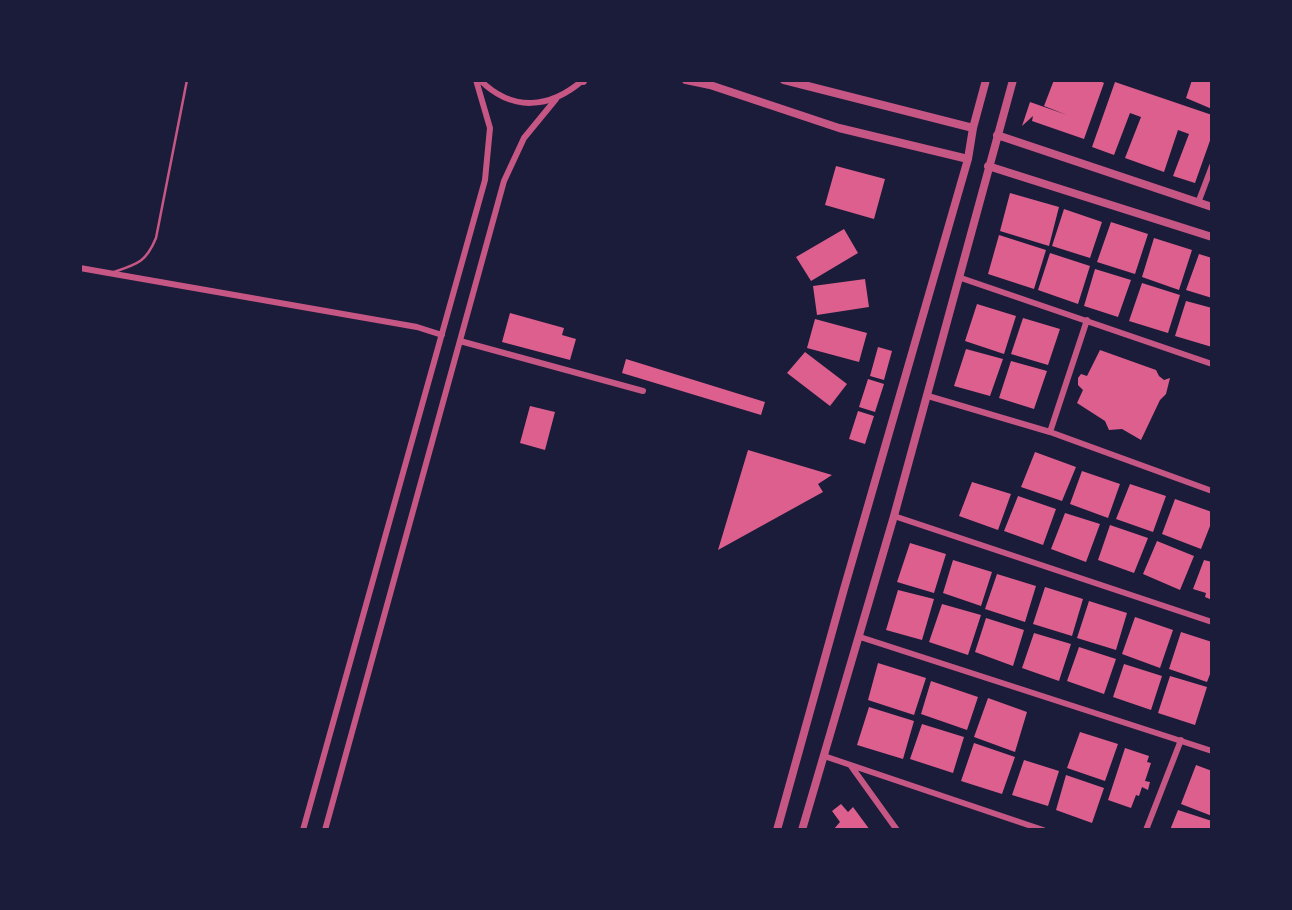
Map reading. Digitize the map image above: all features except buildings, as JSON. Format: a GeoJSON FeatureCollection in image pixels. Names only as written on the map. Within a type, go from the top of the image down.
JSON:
{"type":"FeatureCollection","features":[{"type":"Feature","properties":{"kind":"street"},"geometry":{"type":"LineString","coordinates":[[478,80],[491,91],[512,101],[534,104],[556,99],[583,80]]}},
{"type":"Feature","properties":{"kind":"street"},"geometry":{"type":"LineString","coordinates":[[303,830],[485,180],[490,128],[478,80]]}},
{"type":"Feature","properties":{"kind":"street"},"geometry":{"type":"LineString","coordinates":[[687,80],[710,85],[839,128],[968,159]]}},
{"type":"Feature","properties":{"kind":"street"},"geometry":{"type":"LineString","coordinates":[[784,80],[973,128]]}},
{"type":"Feature","properties":{"kind":"street"},"geometry":{"type":"LineString","coordinates":[[777,830],[968,159],[986,80]]}},
{"type":"Feature","properties":{"kind":"street"},"geometry":{"type":"LineString","coordinates":[[802,830],[928,396],[1013,80]]}},
{"type":"Feature","properties":{"kind":"street"},"geometry":{"type":"LineString","coordinates":[[325,830],[504,181],[524,138],[556,99]]}},
{"type":"Feature","properties":{"kind":"street"},"geometry":{"type":"LineString","coordinates":[[997,135],[1212,207]]}},
{"type":"Feature","properties":{"kind":"street"},"geometry":{"type":"LineString","coordinates":[[988,166],[1212,237]]}},
{"type":"Feature","properties":{"kind":"street"},"geometry":{"type":"LineString","coordinates":[[1198,203],[1212,166]]}},
{"type":"Feature","properties":{"kind":"street"},"geometry":{"type":"LineString","coordinates":[[80,268],[417,327],[442,335]]}},
{"type":"Feature","properties":{"kind":"street"},"geometry":{"type":"LineString","coordinates":[[961,278],[1212,364]]}},
{"type":"Feature","properties":{"kind":"street"},"geometry":{"type":"LineString","coordinates":[[1050,432],[1087,320]]}},
{"type":"Feature","properties":{"kind":"street"},"geometry":{"type":"LineString","coordinates":[[460,341],[643,391]]}},
{"type":"Feature","properties":{"kind":"street"},"geometry":{"type":"LineString","coordinates":[[928,396],[1050,432],[1212,491]]}},
{"type":"Feature","properties":{"kind":"street"},"geometry":{"type":"LineString","coordinates":[[894,516],[1212,622]]}},
{"type":"Feature","properties":{"kind":"street"},"geometry":{"type":"LineString","coordinates":[[860,637],[1212,751]]}},
{"type":"Feature","properties":{"kind":"street"},"geometry":{"type":"LineString","coordinates":[[1146,830],[1181,740]]}},
{"type":"Feature","properties":{"kind":"street"},"geometry":{"type":"LineString","coordinates":[[824,755],[1043,830]]}},
{"type":"Feature","properties":{"kind":"street"},"geometry":{"type":"LineString","coordinates":[[850,765],[897,830]]}},
{"type":"Feature","properties":{"kind":"lane"},"geometry":{"type":"LineString","coordinates":[[111,274],[133,265],[149,254],[156,237],[187,80]]}}]}
